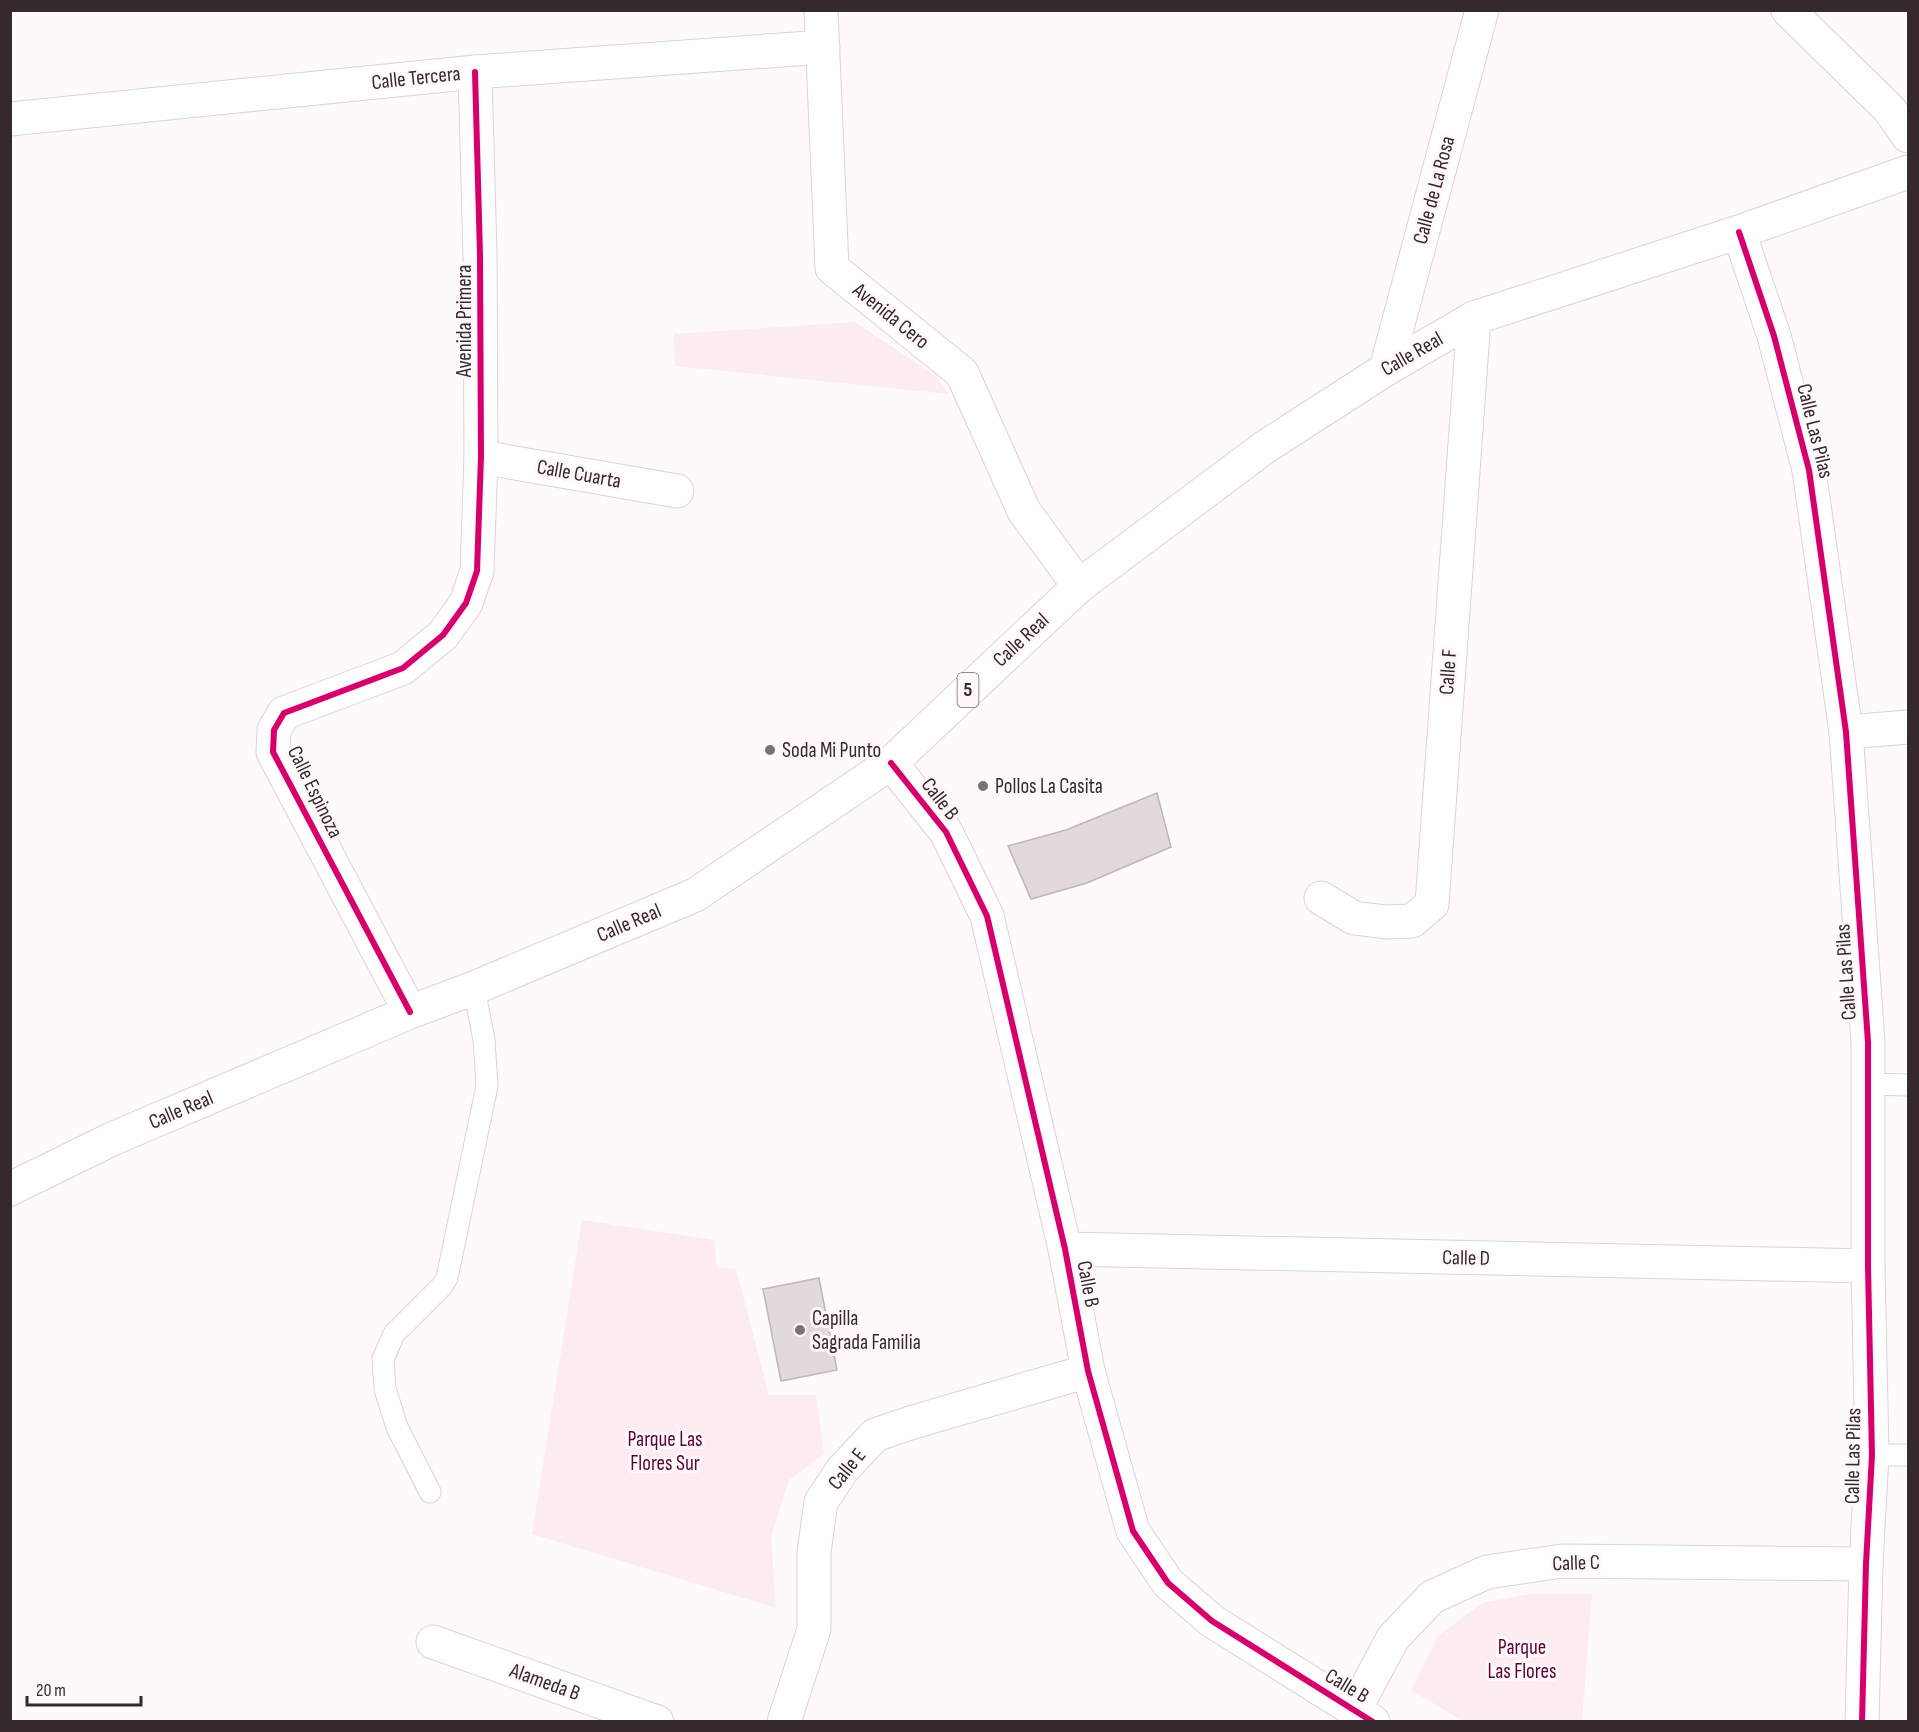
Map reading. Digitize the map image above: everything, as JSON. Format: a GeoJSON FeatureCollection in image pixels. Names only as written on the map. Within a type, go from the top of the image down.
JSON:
{"type":"FeatureCollection","features":[{"type":"Feature","properties":{"kind":"street","name":"Avenida Cero"},"geometry":{"type":"LineString","coordinates":[[821,10],[831,268],[962,373],[1024,511],[1079,586]]}},
{"type":"Feature","properties":{"kind":"street","name":"Calle de La Rosa"},"geometry":{"type":"LineString","coordinates":[[1386,369],[1482,10]]}},
{"type":"Feature","properties":{"kind":"street"},"geometry":{"type":"LineString","coordinates":[[1788,10],[1890,110],[1908,136]]}},
{"type":"Feature","properties":{"kind":"street","name":"Calle Tercera"},"geometry":{"type":"LineString","coordinates":[[10,119],[475,72],[823,47]]}},
{"type":"Feature","properties":{"kind":"street","name":"Avenida Primera"},"geometry":{"type":"LineString","coordinates":[[475,72],[480,255],[481,457],[477,571]]}},
{"type":"Feature","properties":{"kind":"street","name":"Calle Real"},"geometry":{"type":"LineString","coordinates":[[10,1189],[112,1139],[410,1012],[474,988],[695,895],[891,763],[1079,586],[1265,447],[1386,369],[1474,318],[1739,232],[1908,172]]}},
{"type":"Feature","properties":{"kind":"street","name":"Calle Las Pilas"},"geometry":{"type":"LineString","coordinates":[[1739,232],[1774,336],[1809,470],[1846,732],[1869,1084],[1868,1266],[1872,1455],[1866,1564],[1862,1722]]}},
{"type":"Feature","properties":{"kind":"street","name":"Calle F"},"geometry":{"type":"LineString","coordinates":[[1321,898],[1354,918],[1386,922],[1412,921],[1432,904],[1474,318]]}},
{"type":"Feature","properties":{"kind":"street","name":"Calle Cuarta"},"geometry":{"type":"LineString","coordinates":[[481,457],[677,491]]}},
{"type":"Feature","properties":{"kind":"street","name":"Calle Espinoza"},"geometry":{"type":"LineString","coordinates":[[410,1012],[273,752],[274,729],[284,713],[404,668],[443,635],[466,603],[477,571]]}},
{"type":"Feature","properties":{"kind":"street"},"geometry":{"type":"LineString","coordinates":[[1846,732],[1908,727]]}},
{"type":"Feature","properties":{"kind":"street","name":"Calle B"},"geometry":{"type":"LineString","coordinates":[[891,763],[946,832],[987,916],[1065,1249],[1088,1371],[1133,1531],[1168,1583],[1212,1622],[1364,1716]]}},
{"type":"Feature","properties":{"kind":"street","name":"Calle D"},"geometry":{"type":"LineString","coordinates":[[1065,1249],[1868,1266]]}},
{"type":"Feature","properties":{"kind":"street","name":"Calle E"},"geometry":{"type":"LineString","coordinates":[[784,1722],[813,1629],[814,1552],[821,1502],[843,1469],[875,1435],[1088,1371]]}},
{"type":"Feature","properties":{"kind":"street","name":"Calle C"},"geometry":{"type":"LineString","coordinates":[[1364,1716],[1393,1638],[1432,1597],[1487,1572],[1562,1561],[1866,1564]]}},
{"type":"Feature","properties":{"kind":"street","name":"Alameda B"},"geometry":{"type":"LineString","coordinates":[[433,1642],[657,1722]]}},
{"type":"Feature","properties":{"kind":"lane"},"geometry":{"type":"LineString","coordinates":[[430,1492],[397,1427],[385,1389],[383,1359],[394,1334],[442,1286],[447,1278],[487,1086],[484,1040],[474,988]]}},
{"type":"Feature","properties":{"kind":"lane"},"geometry":{"type":"LineString","coordinates":[[1869,1084],[1908,1085]]}},
{"type":"Feature","properties":{"kind":"lane"},"geometry":{"type":"LineString","coordinates":[[1872,1455],[1908,1455]]}},
{"type":"Feature","properties":{"kind":"green space"},"geometry":{"type":"Polygon","coordinates":[[[855,322],[935,376],[949,394],[675,366],[674,334],[855,322]]]}},
{"type":"Feature","properties":{"kind":"green space","name":"Parque Las Flores Sur"},"geometry":{"type":"Polygon","coordinates":[[[582,1220],[714,1240],[717,1267],[736,1269],[769,1395],[816,1395],[824,1454],[789,1480],[771,1537],[776,1608],[532,1534],[582,1220]]]}},
{"type":"Feature","properties":{"kind":"green space","name":"Parque Las Flores"},"geometry":{"type":"Polygon","coordinates":[[[1530,1594],[1592,1594],[1582,1721],[1463,1721],[1411,1690],[1438,1636],[1482,1603],[1530,1594]]]}},
{"type":"Feature","properties":{"kind":"building"},"geometry":{"type":"Polygon","coordinates":[[[1157,793],[1171,847],[1087,883],[1031,899],[1008,846],[1066,830],[1157,793]]]}},
{"type":"Feature","properties":{"kind":"building","name":"Capilla Sagrada Familia"},"geometry":{"type":"Polygon","coordinates":[[[819,1278],[837,1370],[781,1381],[763,1289],[819,1278]]]}},
{"type":"Feature","properties":{"kind":"cycle path"},"geometry":{"type":"LineString","coordinates":[[410,1012],[273,752],[274,730],[284,713],[403,668],[443,635],[466,603],[477,571],[481,457],[480,255],[475,72]]}},
{"type":"Feature","properties":{"kind":"cycle path"},"geometry":{"type":"LineString","coordinates":[[1739,232],[1774,336],[1809,470],[1846,732],[1868,1042],[1868,1266],[1872,1455],[1866,1564],[1862,1722]]}},
{"type":"Feature","properties":{"kind":"cycle path"},"geometry":{"type":"LineString","coordinates":[[891,763],[946,832],[987,916],[1065,1249],[1088,1371],[1133,1531],[1168,1583],[1212,1621],[1373,1722]]}},
{"type":"Feature","properties":{"kind":"place","name":"Soda Mi Punto"},"geometry":{"type":"Point","coordinates":[770,750]}},
{"type":"Feature","properties":{"kind":"place","name":"Pollos La Casita"},"geometry":{"type":"Point","coordinates":[983,786]}},
{"type":"Feature","properties":{"kind":"place","name":"Capilla Sagrada Familia"},"geometry":{"type":"Point","coordinates":[800,1330]}}]}
